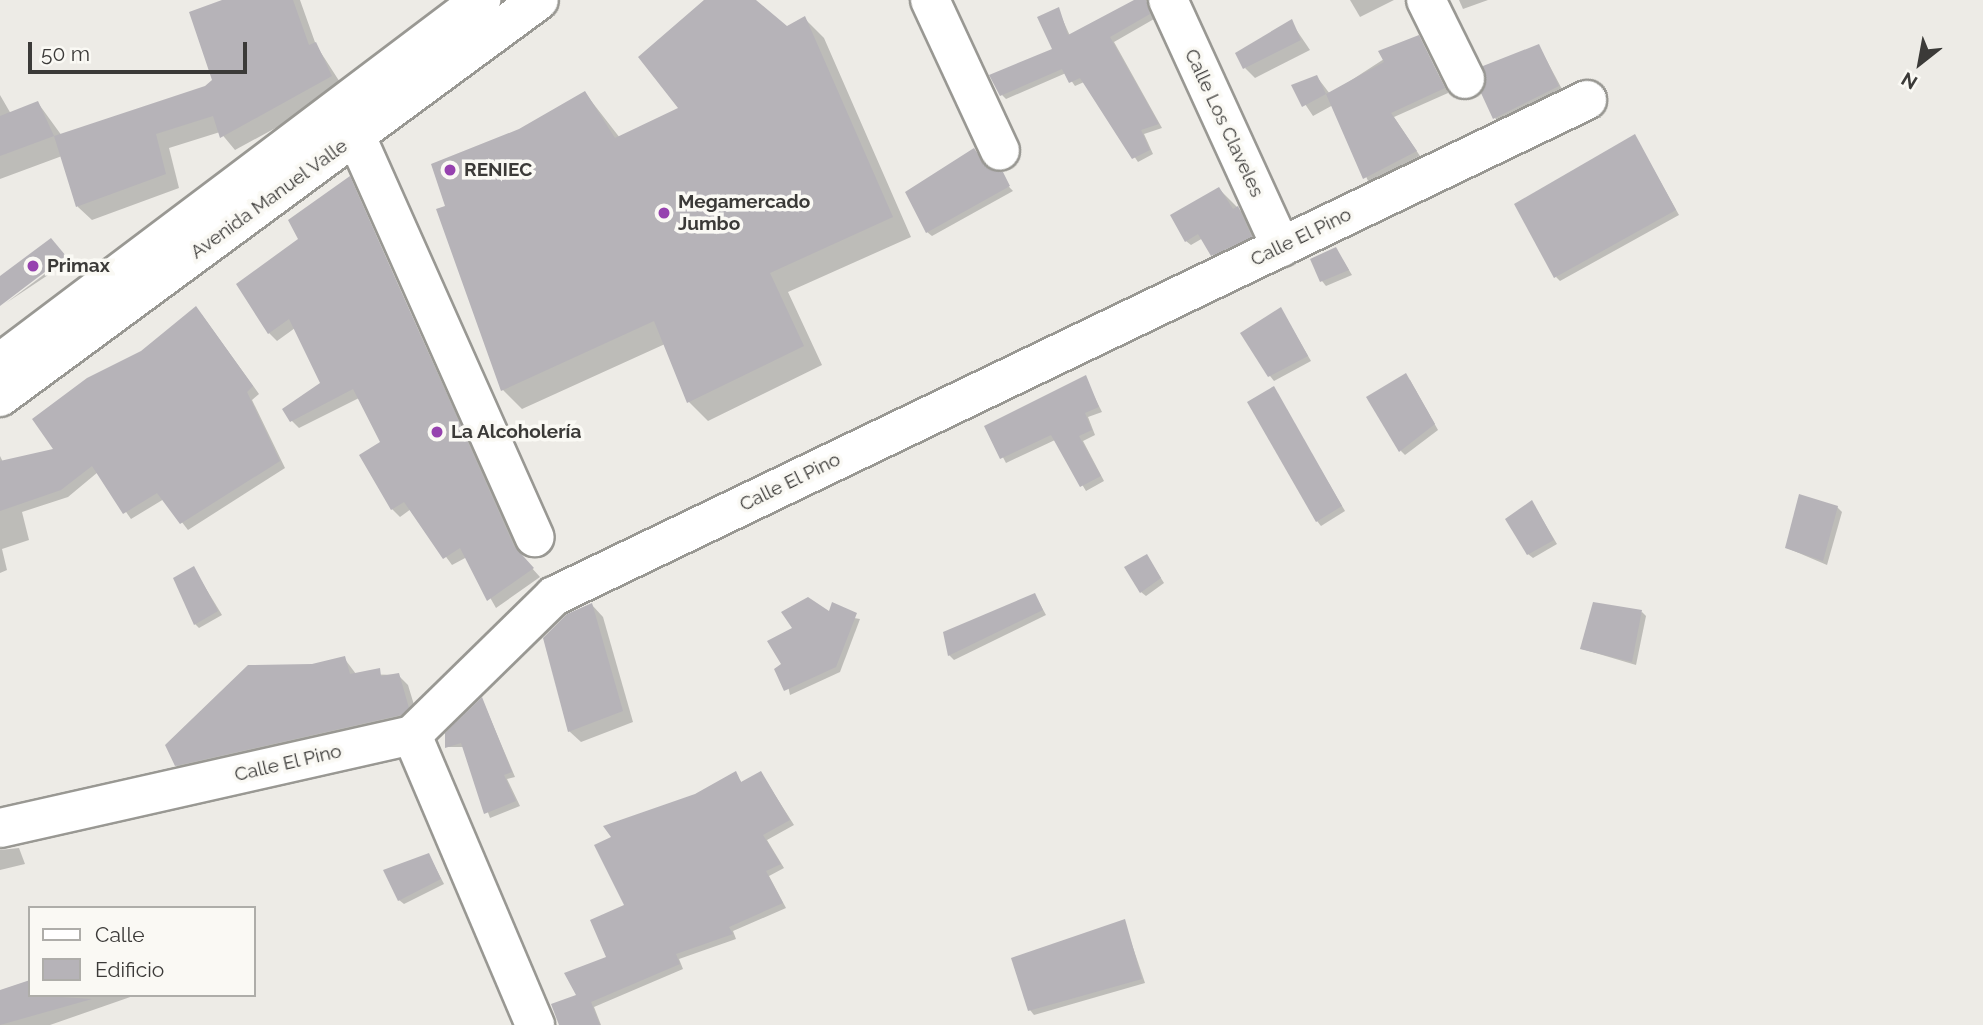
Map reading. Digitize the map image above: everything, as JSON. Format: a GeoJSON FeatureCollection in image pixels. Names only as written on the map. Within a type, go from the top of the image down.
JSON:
{"type":"FeatureCollection","features":[{"type":"Feature","properties":{"kind":"street","name":"Avenida Manuel Valle"},"geometry":{"type":"LineString","coordinates":[[0,397],[349,120],[481,0]]}},
{"type":"Feature","properties":{"kind":"street","name":"Avenida Manuel Valle"},"geometry":{"type":"LineString","coordinates":[[0,363],[349,120],[538,0]]}},
{"type":"Feature","properties":{"kind":"street"},"geometry":{"type":"LineString","coordinates":[[930,0],[1000,151]]}},
{"type":"Feature","properties":{"kind":"street","name":"Calle Los Claveles"},"geometry":{"type":"LineString","coordinates":[[1168,0],[1281,247]]}},
{"type":"Feature","properties":{"kind":"street"},"geometry":{"type":"LineString","coordinates":[[1426,0],[1465,79]]}},
{"type":"Feature","properties":{"kind":"street","name":"Calle El Pino"},"geometry":{"type":"LineString","coordinates":[[0,828],[412,735],[554,596],[1587,100]]}},
{"type":"Feature","properties":{"kind":"street"},"geometry":{"type":"LineString","coordinates":[[349,120],[534,537]]}},
{"type":"Feature","properties":{"kind":"street"},"geometry":{"type":"LineString","coordinates":[[412,735],[535,1025]]}},
{"type":"Feature","properties":{"kind":"building"},"geometry":{"type":"Polygon","coordinates":[[[222,0],[293,0],[309,45],[316,42],[332,76],[220,138],[213,116],[156,134],[166,174],[76,207],[54,136],[205,86],[212,80],[189,12],[222,0]]]}},
{"type":"Feature","properties":{"kind":"building","name":"Megamercado Jumbo"},"geometry":{"type":"Polygon","coordinates":[[[704,0],[756,0],[787,26],[805,16],[893,217],[770,273],[804,346],[687,403],[654,321],[501,391],[436,209],[445,206],[431,164],[519,129],[585,91],[615,138],[678,108],[638,57],[704,0]]]}},
{"type":"Feature","properties":{"kind":"building"},"geometry":{"type":"Polygon","coordinates":[[[1134,0],[1146,0],[1150,14],[1110,37],[1159,124],[1141,130],[1150,150],[1132,159],[1080,78],[1069,83],[1062,69],[1000,96],[989,75],[1052,49],[1037,17],[1059,7],[1068,35],[1134,0]]]}},
{"type":"Feature","properties":{"kind":"building"},"geometry":{"type":"Polygon","coordinates":[[[1292,19],[1301,40],[1243,69],[1235,53],[1292,19]]]}},
{"type":"Feature","properties":{"kind":"building"},"geometry":{"type":"Polygon","coordinates":[[[1419,35],[1445,88],[1391,113],[1417,151],[1363,179],[1326,94],[1384,62],[1378,51],[1419,35]]]}},
{"type":"Feature","properties":{"kind":"building"},"geometry":{"type":"Polygon","coordinates":[[[1539,44],[1559,86],[1493,119],[1481,93],[1483,66],[1539,44]]]}},
{"type":"Feature","properties":{"kind":"building"},"geometry":{"type":"Polygon","coordinates":[[[1317,75],[1326,94],[1302,107],[1291,85],[1317,75]]]}},
{"type":"Feature","properties":{"kind":"building"},"geometry":{"type":"Polygon","coordinates":[[[38,101],[54,136],[0,156],[0,116],[38,101]]]}},
{"type":"Feature","properties":{"kind":"building"},"geometry":{"type":"Polygon","coordinates":[[[1635,134],[1676,210],[1554,278],[1514,204],[1635,134]]]}},
{"type":"Feature","properties":{"kind":"building"},"geometry":{"type":"Polygon","coordinates":[[[974,148],[987,168],[1003,172],[1010,186],[926,233],[905,192],[974,148]]]}},
{"type":"Feature","properties":{"kind":"building"},"geometry":{"type":"Polygon","coordinates":[[[350,176],[514,546],[534,568],[487,601],[460,548],[443,559],[404,502],[391,510],[359,455],[380,442],[353,389],[290,422],[282,409],[320,383],[289,319],[268,334],[236,284],[298,239],[288,220],[350,176]]]}},
{"type":"Feature","properties":{"kind":"building"},"geometry":{"type":"Polygon","coordinates":[[[1219,187],[1233,209],[1238,206],[1252,237],[1211,256],[1198,234],[1185,242],[1170,215],[1219,187]]]}},
{"type":"Feature","properties":{"kind":"building","name":"Primax"},"geometry":{"type":"Polygon","coordinates":[[[51,238],[66,256],[0,306],[0,276],[51,238]]]}},
{"type":"Feature","properties":{"kind":"building"},"geometry":{"type":"Polygon","coordinates":[[[1336,247],[1349,270],[1320,282],[1310,259],[1336,247]]]}},
{"type":"Feature","properties":{"kind":"building"},"geometry":{"type":"Polygon","coordinates":[[[196,306],[253,386],[247,392],[280,461],[180,524],[157,493],[123,514],[92,466],[61,490],[0,511],[0,461],[53,449],[32,419],[87,378],[141,351],[196,306]]]}},
{"type":"Feature","properties":{"kind":"building"},"geometry":{"type":"Polygon","coordinates":[[[1281,307],[1308,356],[1268,377],[1240,333],[1281,307]]]}},
{"type":"Feature","properties":{"kind":"building"},"geometry":{"type":"Polygon","coordinates":[[[1406,373],[1435,424],[1399,452],[1366,397],[1406,373]]]}},
{"type":"Feature","properties":{"kind":"building"},"geometry":{"type":"Polygon","coordinates":[[[1086,375],[1099,407],[1085,413],[1092,430],[1079,436],[1101,476],[1080,487],[1051,435],[1000,459],[984,426],[1086,375]]]}},
{"type":"Feature","properties":{"kind":"building"},"geometry":{"type":"Polygon","coordinates":[[[1274,386],[1342,506],[1316,522],[1247,402],[1274,386]]]}},
{"type":"Feature","properties":{"kind":"building"},"geometry":{"type":"Polygon","coordinates":[[[1799,494],[1838,506],[1823,561],[1785,548],[1799,494]]]}},
{"type":"Feature","properties":{"kind":"building"},"geometry":{"type":"Polygon","coordinates":[[[1532,500],[1554,540],[1527,555],[1505,519],[1532,500]]]}},
{"type":"Feature","properties":{"kind":"building"},"geometry":{"type":"Polygon","coordinates":[[[1147,554],[1161,578],[1140,593],[1124,567],[1147,554]]]}},
{"type":"Feature","properties":{"kind":"building"},"geometry":{"type":"Polygon","coordinates":[[[194,566],[218,611],[194,625],[173,578],[194,566]]]}},
{"type":"Feature","properties":{"kind":"building"},"geometry":{"type":"Polygon","coordinates":[[[1035,593],[1043,610],[948,656],[943,632],[1035,593]]]}},
{"type":"Feature","properties":{"kind":"building"},"geometry":{"type":"Polygon","coordinates":[[[808,597],[829,611],[832,602],[857,613],[836,667],[784,691],[774,669],[781,664],[767,641],[792,628],[781,612],[808,597]]]}},
{"type":"Feature","properties":{"kind":"building"},"geometry":{"type":"Polygon","coordinates":[[[1593,602],[1642,610],[1632,662],[1580,649],[1593,602]]]}},
{"type":"Feature","properties":{"kind":"building"},"geometry":{"type":"Polygon","coordinates":[[[592,603],[623,711],[568,732],[543,638],[567,614],[592,603]]]}},
{"type":"Feature","properties":{"kind":"building"},"geometry":{"type":"Polygon","coordinates":[[[345,656],[350,674],[380,668],[381,676],[399,673],[409,708],[401,715],[175,766],[165,745],[248,665],[312,664],[345,656]]]}},
{"type":"Feature","properties":{"kind":"building"},"geometry":{"type":"Polygon","coordinates":[[[482,697],[512,772],[504,775],[516,801],[484,814],[461,743],[445,748],[445,733],[482,697]]]}},
{"type":"Feature","properties":{"kind":"building"},"geometry":{"type":"Polygon","coordinates":[[[736,771],[741,782],[761,771],[790,820],[763,835],[781,864],[766,871],[783,903],[729,927],[733,934],[676,954],[680,964],[591,1002],[600,1025],[559,1025],[551,1004],[576,995],[564,973],[606,957],[590,920],[624,905],[594,845],[611,837],[603,826],[695,794],[736,771]]]}},
{"type":"Feature","properties":{"kind":"building"},"geometry":{"type":"Polygon","coordinates":[[[429,853],[441,879],[398,901],[383,870],[429,853]]]}},
{"type":"Feature","properties":{"kind":"building"},"geometry":{"type":"Polygon","coordinates":[[[1125,919],[1142,979],[1028,1011],[1011,958],[1125,919]]]}},
{"type":"Feature","properties":{"kind":"building"},"geometry":{"type":"Polygon","coordinates":[[[28,981],[28,997],[92,999],[0,1025],[0,990],[28,981]]]}},
{"type":"Feature","properties":{"kind":"place","name":"RENIEC"},"geometry":{"type":"Point","coordinates":[450,170]}},
{"type":"Feature","properties":{"kind":"place","name":"Megamercado Jumbo"},"geometry":{"type":"Point","coordinates":[664,213]}},
{"type":"Feature","properties":{"kind":"place","name":"Primax"},"geometry":{"type":"Point","coordinates":[33,266]}},
{"type":"Feature","properties":{"kind":"place","name":"La Alcoholería"},"geometry":{"type":"Point","coordinates":[437,432]}}]}
